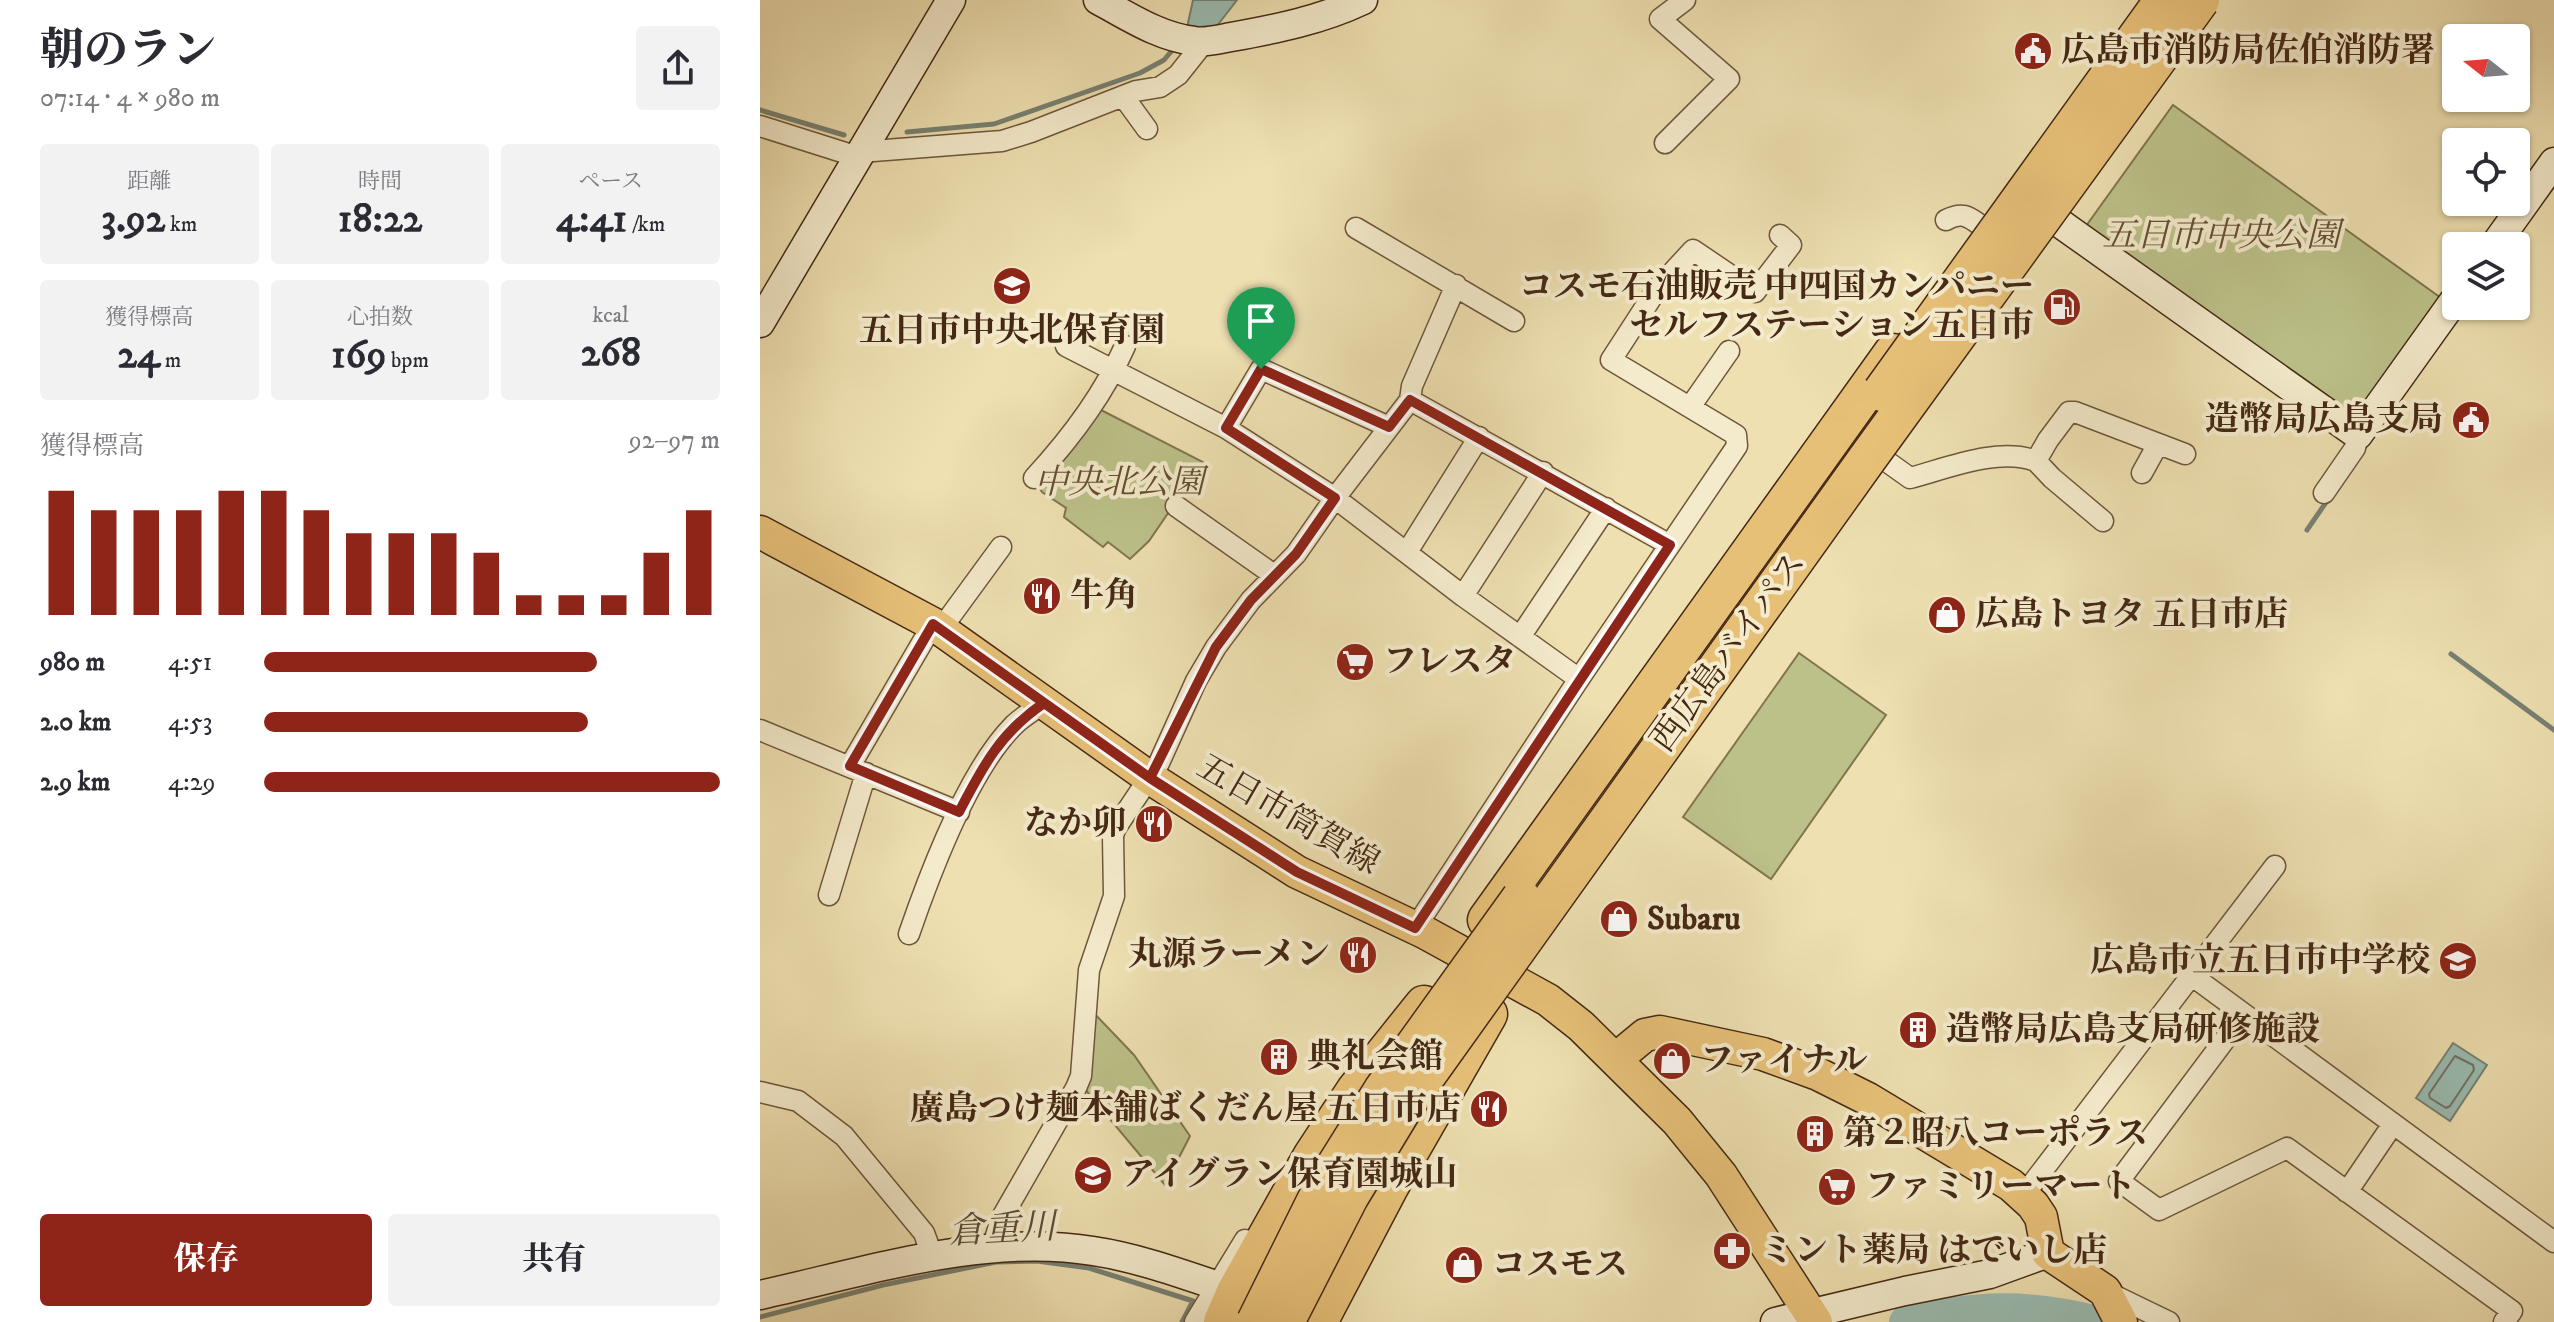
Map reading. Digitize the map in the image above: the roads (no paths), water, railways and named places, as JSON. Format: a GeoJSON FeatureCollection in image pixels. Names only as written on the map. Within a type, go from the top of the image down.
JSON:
{"type":"FeatureCollection","features":[{"type":"Feature","properties":{"kind":"highway","name":"西広島バイパス"},"geometry":{"type":"LineString","coordinates":[[1229,1303],[1312,1157],[1356,1090],[1464,954],[1965,224],[2148,0]]}},
{"type":"Feature","properties":{"kind":"highway","name":"西広島バイパス"},"geometry":{"type":"LineString","coordinates":[[1229,1303],[1325,1183],[1383,1090],[2164,0]]}},
{"type":"Feature","properties":{"kind":"highway","name":"西広島バイパス"},"geometry":{"type":"LineString","coordinates":[[1320,1321],[1349,1197],[1403,1108],[2200,0]]}},
{"type":"Feature","properties":{"kind":"highway","name":"西広島バイパス"},"geometry":{"type":"LineString","coordinates":[[1320,1321],[1390,1185],[1509,977],[2213,0]]}},
{"type":"Feature","properties":{"kind":"main road","name":"五日市筒賀線"},"geometry":{"type":"LineString","coordinates":[[760,532],[937,627],[1150,778],[1297,872],[1415,928],[1548,1000],[1581,1026],[1677,1121],[1721,1175],[1813,1319]]}},
{"type":"Feature","properties":{"kind":"main road"},"geometry":{"type":"LineString","coordinates":[[1616,1059],[1645,1035],[1660,1032],[1729,1045],[1818,1074],[1868,1099],[1969,1158],[2023,1196],[2041,1217],[2048,1253],[2112,1305]]}},
{"type":"Feature","properties":{"kind":"street"},"geometry":{"type":"LineString","coordinates":[[760,323],[951,0]]}},
{"type":"Feature","properties":{"kind":"street"},"geometry":{"type":"LineString","coordinates":[[1098,0],[1189,39],[1287,26],[1330,14],[1363,0]]}},
{"type":"Feature","properties":{"kind":"street"},"geometry":{"type":"LineString","coordinates":[[1665,143],[1729,79],[1660,19],[1685,0]]}},
{"type":"Feature","properties":{"kind":"street"},"geometry":{"type":"LineString","coordinates":[[760,126],[859,154],[1002,141],[1123,96],[1160,87],[1178,75],[1189,39]]}},
{"type":"Feature","properties":{"kind":"street"},"geometry":{"type":"LineString","coordinates":[[1123,96],[1147,129]]}},
{"type":"Feature","properties":{"kind":"street"},"geometry":{"type":"LineString","coordinates":[[2504,232],[2554,162]]}},
{"type":"Feature","properties":{"kind":"street"},"geometry":{"type":"LineString","coordinates":[[2054,219],[2358,435]]}},
{"type":"Feature","properties":{"kind":"street"},"geometry":{"type":"LineString","coordinates":[[1356,228],[1514,321]]}},
{"type":"Feature","properties":{"kind":"street"},"geometry":{"type":"LineString","coordinates":[[1415,928],[1737,446],[1736,435],[1611,360],[1657,289],[1693,250],[1755,292],[1791,245],[1780,235]]}},
{"type":"Feature","properties":{"kind":"street"},"geometry":{"type":"LineString","coordinates":[[992,1249],[1001,1219],[1081,1076],[1089,970],[1114,896],[1113,836],[1138,791],[1150,778],[1206,663],[1251,600],[1296,554],[1410,400],[1412,386],[1456,285]]}},
{"type":"Feature","properties":{"kind":"street"},"geometry":{"type":"LineString","coordinates":[[2324,493],[2355,448],[2358,435],[2442,318]]}},
{"type":"Feature","properties":{"kind":"street"},"geometry":{"type":"LineString","coordinates":[[1066,346],[1226,428],[1335,498],[1463,596],[1579,679]]}},
{"type":"Feature","properties":{"kind":"street"},"geometry":{"type":"LineString","coordinates":[[1034,478],[1098,400],[1125,346]]}},
{"type":"Feature","properties":{"kind":"street"},"geometry":{"type":"LineString","coordinates":[[1690,407],[1729,351]]}},
{"type":"Feature","properties":{"kind":"street"},"geometry":{"type":"LineString","coordinates":[[1226,428],[1261,369],[1389,427]]}},
{"type":"Feature","properties":{"kind":"street"},"geometry":{"type":"LineString","coordinates":[[1410,400],[1670,545]]}},
{"type":"Feature","properties":{"kind":"street"},"geometry":{"type":"LineString","coordinates":[[2036,461],[2069,412],[2185,454]]}},
{"type":"Feature","properties":{"kind":"street"},"geometry":{"type":"LineString","coordinates":[[1407,552],[1479,437]]}},
{"type":"Feature","properties":{"kind":"street"},"geometry":{"type":"LineString","coordinates":[[2142,473],[2158,444]]}},
{"type":"Feature","properties":{"kind":"street"},"geometry":{"type":"LineString","coordinates":[[1882,458],[1910,478],[1990,458],[2021,455],[2036,461],[2103,521]]}},
{"type":"Feature","properties":{"kind":"street"},"geometry":{"type":"LineString","coordinates":[[1463,596],[1543,472]]}},
{"type":"Feature","properties":{"kind":"street"},"geometry":{"type":"LineString","coordinates":[[1176,506],[1274,575]]}},
{"type":"Feature","properties":{"kind":"street"},"geometry":{"type":"LineString","coordinates":[[1520,637],[1606,508]]}},
{"type":"Feature","properties":{"kind":"street"},"geometry":{"type":"LineString","coordinates":[[829,895],[858,770],[937,627],[1001,547]]}},
{"type":"Feature","properties":{"kind":"street"},"geometry":{"type":"LineString","coordinates":[[909,934],[925,886],[983,766],[1014,725],[1044,703]]}},
{"type":"Feature","properties":{"kind":"street"},"geometry":{"type":"LineString","coordinates":[[760,730],[959,812]]}},
{"type":"Feature","properties":{"kind":"street"},"geometry":{"type":"LineString","coordinates":[[2023,1196],[2275,866]]}},
{"type":"Feature","properties":{"kind":"street"},"geometry":{"type":"LineString","coordinates":[[2191,975],[2554,1242]]}},
{"type":"Feature","properties":{"kind":"street"},"geometry":{"type":"LineString","coordinates":[[2244,1014],[2119,1181],[2159,1210],[2287,1148],[2512,1311],[2504,1322]]}},
{"type":"Feature","properties":{"kind":"street"},"geometry":{"type":"LineString","coordinates":[[760,1092],[798,1101],[844,1136],[924,1233],[933,1258]]}},
{"type":"Feature","properties":{"kind":"street"},"geometry":{"type":"LineString","coordinates":[[2347,1192],[2393,1124]]}},
{"type":"Feature","properties":{"kind":"street"},"geometry":{"type":"LineString","coordinates":[[760,1295],[933,1258],[1028,1245],[1096,1251],[1229,1303],[1320,1321]]}},
{"type":"Feature","properties":{"kind":"street"},"geometry":{"type":"LineString","coordinates":[[1775,1322],[1813,1319],[1905,1291],[1990,1274],[2048,1253]]}},
{"type":"Feature","properties":{"kind":"street"},"geometry":{"type":"LineString","coordinates":[[1195,1322],[1229,1303]]}},
{"type":"Feature","properties":{"kind":"street"},"geometry":{"type":"LineString","coordinates":[[2112,1305],[2169,1322]]}},
{"type":"Feature","properties":{"kind":"water"},"geometry":{"type":"Polygon","coordinates":[[[1193,0],[1237,0],[1213,31],[1186,32],[1193,0]]]}},
{"type":"Feature","properties":{"kind":"water"},"geometry":{"type":"Polygon","coordinates":[[[2453,1043],[2487,1065],[2450,1121],[2416,1098],[2453,1043]]]}},
{"type":"Feature","properties":{"kind":"waterway"},"geometry":{"type":"LineString","coordinates":[[907,132],[994,124],[1140,73],[1164,60],[1175,47]]}},
{"type":"Feature","properties":{"kind":"waterway"},"geometry":{"type":"LineString","coordinates":[[760,110],[844,135]]}},
{"type":"Feature","properties":{"kind":"waterway"},"geometry":{"type":"LineString","coordinates":[[2307,530],[2329,498]]}},
{"type":"Feature","properties":{"kind":"waterway"},"geometry":{"type":"LineString","coordinates":[[2451,654],[2554,730]]}},
{"type":"Feature","properties":{"kind":"waterway","name":"倉重川"},"geometry":{"type":"LineString","coordinates":[[760,1317],[883,1285],[996,1262],[1037,1261],[1089,1268],[1193,1301],[1182,1322]]}},
{"type":"Feature","properties":{"kind":"waterway"},"geometry":{"type":"LineString","coordinates":[[1905,1322],[2002,1309],[2048,1312],[2098,1322]]}},
{"type":"Feature","properties":{"kind":"place","name":"広島市消防局佐伯消防署"},"geometry":{"type":"Point","coordinates":[2033,51]}},
{"type":"Feature","properties":{"kind":"place","name":"五日市中央北保育園"},"geometry":{"type":"Point","coordinates":[1012,286]}},
{"type":"Feature","properties":{"kind":"place","name":"コスモ石油販売 中四国カンパニー セルフステーション五日市"},"geometry":{"type":"Point","coordinates":[2062,307]}},
{"type":"Feature","properties":{"kind":"place","name":"造幣局広島支局"},"geometry":{"type":"Point","coordinates":[2471,420]}},
{"type":"Feature","properties":{"kind":"place","name":"牛角"},"geometry":{"type":"Point","coordinates":[1042,596]}},
{"type":"Feature","properties":{"kind":"place","name":"広島トヨタ 五日市店"},"geometry":{"type":"Point","coordinates":[1947,615]}},
{"type":"Feature","properties":{"kind":"place","name":"フレスタ"},"geometry":{"type":"Point","coordinates":[1355,662]}},
{"type":"Feature","properties":{"kind":"place","name":"なか卯"},"geometry":{"type":"Point","coordinates":[1154,824]}},
{"type":"Feature","properties":{"kind":"place","name":"Subaru"},"geometry":{"type":"Point","coordinates":[1619,919]}},
{"type":"Feature","properties":{"kind":"place","name":"丸源ラーメン"},"geometry":{"type":"Point","coordinates":[1358,955]}},
{"type":"Feature","properties":{"kind":"place","name":"広島市立五日市中学校"},"geometry":{"type":"Point","coordinates":[2458,961]}},
{"type":"Feature","properties":{"kind":"place","name":"造幣局広島支局研修施設"},"geometry":{"type":"Point","coordinates":[1918,1030]}},
{"type":"Feature","properties":{"kind":"place","name":"典礼会館"},"geometry":{"type":"Point","coordinates":[1279,1057]}},
{"type":"Feature","properties":{"kind":"place","name":"ファイナル"},"geometry":{"type":"Point","coordinates":[1672,1061]}},
{"type":"Feature","properties":{"kind":"place","name":"廣島つけ麺本舗ばくだん屋 五日市店"},"geometry":{"type":"Point","coordinates":[1489,1109]}},
{"type":"Feature","properties":{"kind":"place","name":"第２昭八コーポラス"},"geometry":{"type":"Point","coordinates":[1815,1134]}},
{"type":"Feature","properties":{"kind":"place","name":"アイグラン保育園城山"},"geometry":{"type":"Point","coordinates":[1093,1175]}},
{"type":"Feature","properties":{"kind":"place","name":"ファミリーマート"},"geometry":{"type":"Point","coordinates":[1837,1187]}},
{"type":"Feature","properties":{"kind":"place","name":"ミント薬局 はでいし店"},"geometry":{"type":"Point","coordinates":[1732,1251]}},
{"type":"Feature","properties":{"kind":"place","name":"コスモス"},"geometry":{"type":"Point","coordinates":[1464,1265]}},
{"type":"Feature","properties":{"kind":"park label","name":"五日市中央公園"},"geometry":{"type":"Point","coordinates":[2221,236]}},
{"type":"Feature","properties":{"kind":"park label","name":"中央北公園"},"geometry":{"type":"Point","coordinates":[1119,483]}}]}
